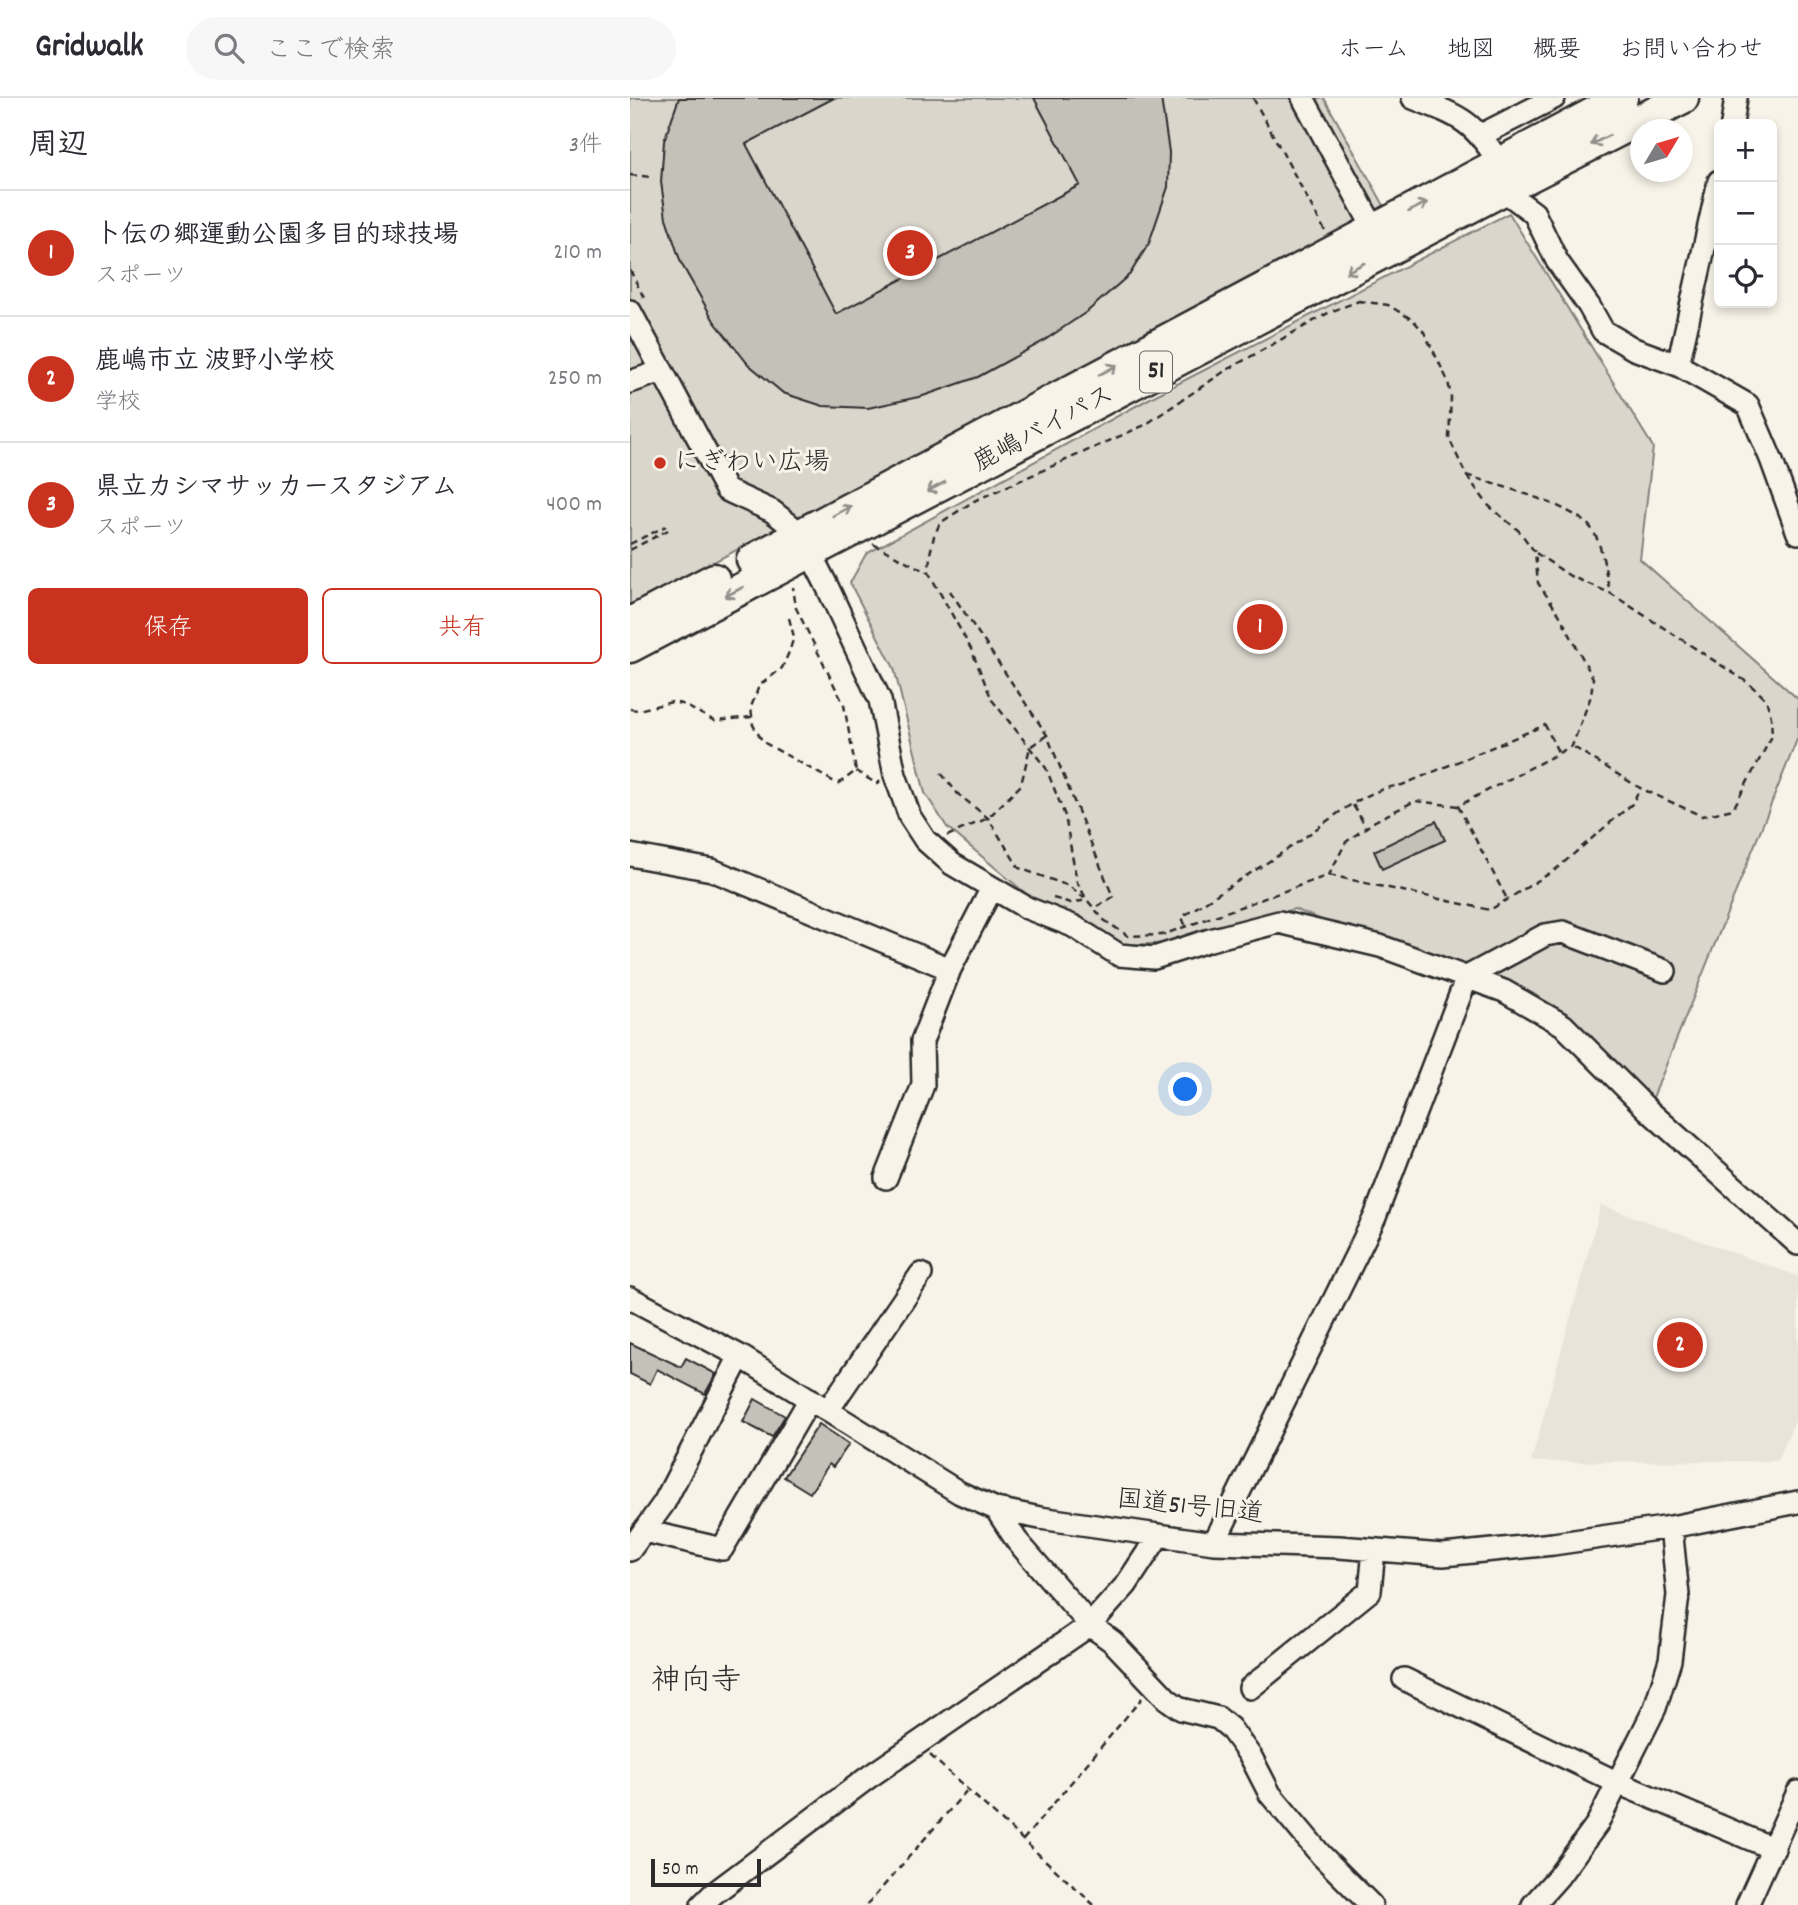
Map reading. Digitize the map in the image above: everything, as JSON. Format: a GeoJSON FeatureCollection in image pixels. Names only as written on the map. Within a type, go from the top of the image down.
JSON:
{"type":"FeatureCollection","features":[{"type":"Feature","properties":{"kind":"highway","name":"鹿嶋バイパス"},"geometry":{"type":"LineString","coordinates":[[1501,177],[1622,98]]}},
{"type":"Feature","properties":{"kind":"highway","name":"鹿嶋バイパス"},"geometry":{"type":"LineString","coordinates":[[630,647],[805,543],[1380,240],[1501,177],[1683,98]]}},
{"type":"Feature","properties":{"kind":"highway","name":"鹿嶋バイパス"},"geometry":{"type":"LineString","coordinates":[[630,623],[805,543]]}},
{"type":"Feature","properties":{"kind":"street"},"geometry":{"type":"LineString","coordinates":[[1303,98],[1380,240]]}},
{"type":"Feature","properties":{"kind":"street"},"geometry":{"type":"LineString","coordinates":[[1413,98],[1457,115],[1480,135],[1501,177],[1534,213],[1557,261],[1603,331],[1634,349],[1678,365],[1748,405],[1798,533]]}},
{"type":"Feature","properties":{"kind":"street"},"geometry":{"type":"LineString","coordinates":[[1480,135],[1554,98]]}},
{"type":"Feature","properties":{"kind":"street"},"geometry":{"type":"LineString","coordinates":[[1733,119],[1739,99]]}},
{"type":"Feature","properties":{"kind":"street"},"geometry":{"type":"LineString","coordinates":[[1678,365],[1719,182]]}},
{"type":"Feature","properties":{"kind":"street"},"geometry":{"type":"LineString","coordinates":[[639,308],[662,371],[726,490],[772,511],[805,543],[880,700],[895,775],[910,817],[925,840],[952,864],[1027,908],[1073,926],[1119,955],[1154,958],[1279,922],[1380,946],[1504,991],[1563,1025],[1648,1110],[1798,1244]]}},
{"type":"Feature","properties":{"kind":"street"},"geometry":{"type":"LineString","coordinates":[[630,383],[662,371]]}},
{"type":"Feature","properties":{"kind":"street"},"geometry":{"type":"LineString","coordinates":[[630,855],[712,870],[950,969]]}},
{"type":"Feature","properties":{"kind":"street"},"geometry":{"type":"LineString","coordinates":[[886,1178],[922,1085],[922,1041],[950,969],[992,888]]}},
{"type":"Feature","properties":{"kind":"street"},"geometry":{"type":"LineString","coordinates":[[1214,1543],[1375,1217],[1467,977],[1545,935],[1563,932],[1665,971]]}},
{"type":"Feature","properties":{"kind":"street"},"geometry":{"type":"LineString","coordinates":[[828,1410],[921,1275]]}},
{"type":"Feature","properties":{"kind":"street","name":"国道51号旧道"},"geometry":{"type":"LineString","coordinates":[[630,1298],[740,1356],[960,1493],[996,1509],[1040,1518],[1214,1543],[1443,1555],[1553,1544],[1671,1527],[1798,1502]]}},
{"type":"Feature","properties":{"kind":"street"},"geometry":{"type":"LineString","coordinates":[[630,1550],[664,1503],[740,1356]]}},
{"type":"Feature","properties":{"kind":"street"},"geometry":{"type":"LineString","coordinates":[[644,1531],[722,1549],[810,1399]]}},
{"type":"Feature","properties":{"kind":"street"},"geometry":{"type":"LineString","coordinates":[[996,1509],[1017,1541],[1090,1625],[1112,1642],[1167,1699],[1181,1709],[1218,1718],[1230,1728],[1251,1757],[1270,1794],[1321,1855],[1371,1905]]}},
{"type":"Feature","properties":{"kind":"street"},"geometry":{"type":"LineString","coordinates":[[1533,1905],[1558,1877],[1597,1824],[1655,1708],[1670,1660],[1678,1595],[1671,1527]]}},
{"type":"Feature","properties":{"kind":"street"},"geometry":{"type":"LineString","coordinates":[[702,1905],[734,1877],[866,1779],[1090,1625],[1126,1586],[1158,1535]]}},
{"type":"Feature","properties":{"kind":"street"},"geometry":{"type":"LineString","coordinates":[[1250,1688],[1370,1591],[1374,1550]]}},
{"type":"Feature","properties":{"kind":"street"},"geometry":{"type":"LineString","coordinates":[[1404,1679],[1618,1783],[1774,1849]]}},
{"type":"Feature","properties":{"kind":"street"},"geometry":{"type":"LineString","coordinates":[[1747,1905],[1798,1792]]}},
{"type":"Feature","properties":{"kind":"path"},"geometry":{"type":"LineString","coordinates":[[1253,98],[1326,233]]}},
{"type":"Feature","properties":{"kind":"path"},"geometry":{"type":"LineString","coordinates":[[630,175],[652,177]]}},
{"type":"Feature","properties":{"kind":"path"},"geometry":{"type":"LineString","coordinates":[[630,270],[639,308]]}},
{"type":"Feature","properties":{"kind":"path"},"geometry":{"type":"LineString","coordinates":[[929,573],[934,536],[940,523],[974,500],[1145,425],[1225,371],[1329,312],[1359,301],[1388,305],[1413,320],[1424,332],[1448,381],[1451,397],[1449,438],[1466,475],[1489,506],[1520,531],[1535,552],[1570,576],[1610,593],[1747,682],[1766,699],[1771,717],[1772,736],[1732,809],[1702,816],[1640,788],[1572,746]]}},
{"type":"Feature","properties":{"kind":"path"},"geometry":{"type":"LineString","coordinates":[[1466,475],[1570,511],[1591,528],[1599,547],[1610,593]]}},
{"type":"Feature","properties":{"kind":"path"},"geometry":{"type":"LineString","coordinates":[[630,544],[666,526]]}},
{"type":"Feature","properties":{"kind":"path"},"geometry":{"type":"LineString","coordinates":[[630,550],[670,529]]}},
{"type":"Feature","properties":{"kind":"path"},"geometry":{"type":"LineString","coordinates":[[866,540],[929,573],[971,649],[992,700],[1046,768],[1065,816],[1077,882],[1087,900]]}},
{"type":"Feature","properties":{"kind":"path"},"geometry":{"type":"LineString","coordinates":[[1329,875],[1346,842],[1367,827],[1415,801],[1458,806],[1572,746],[1591,696],[1593,678],[1559,614],[1538,583],[1535,552]]}},
{"type":"Feature","properties":{"kind":"path"},"geometry":{"type":"LineString","coordinates":[[793,583],[796,608],[844,705],[856,771],[877,784],[886,778]]}},
{"type":"Feature","properties":{"kind":"path"},"geometry":{"type":"LineString","coordinates":[[950,591],[1047,735],[1113,897],[1094,908]]}},
{"type":"Feature","properties":{"kind":"path"},"geometry":{"type":"LineString","coordinates":[[789,618],[794,637],[789,652],[782,668],[759,686],[751,707],[753,725],[762,742],[838,784],[856,771]]}},
{"type":"Feature","properties":{"kind":"path"},"geometry":{"type":"LineString","coordinates":[[630,709],[638,710],[672,702],[715,720],[752,717]]}},
{"type":"Feature","properties":{"kind":"path"},"geometry":{"type":"LineString","coordinates":[[1185,925],[1182,916],[1385,787],[1402,785],[1545,725],[1558,752]]}},
{"type":"Feature","properties":{"kind":"path"},"geometry":{"type":"LineString","coordinates":[[954,845],[943,838],[988,818],[1021,785],[1030,747],[1047,735]]}},
{"type":"Feature","properties":{"kind":"path"},"geometry":{"type":"LineString","coordinates":[[941,773],[958,794],[988,818],[1019,868],[1069,886],[1087,900],[1104,920],[1128,936],[1162,935],[1329,875],[1490,909],[1508,901],[1556,870],[1632,804],[1640,788]]}},
{"type":"Feature","properties":{"kind":"path"},"geometry":{"type":"LineString","coordinates":[[1353,806],[1367,827]]}},
{"type":"Feature","properties":{"kind":"path"},"geometry":{"type":"LineString","coordinates":[[1458,806],[1508,901]]}},
{"type":"Feature","properties":{"kind":"path"},"geometry":{"type":"LineString","coordinates":[[1048,897],[1071,904],[1087,900]]}},
{"type":"Feature","properties":{"kind":"path"},"geometry":{"type":"LineString","coordinates":[[1023,1840],[1153,1685]]}},
{"type":"Feature","properties":{"kind":"path"},"geometry":{"type":"LineString","coordinates":[[918,1744],[1094,1905]]}},
{"type":"Feature","properties":{"kind":"path"},"geometry":{"type":"LineString","coordinates":[[867,1905],[968,1789]]}},
{"type":"Feature","properties":{"kind":"shaded area"},"geometry":{"type":"Polygon","coordinates":[[[630,98],[1324,98],[1386,209],[630,606],[630,98]]]}},
{"type":"Feature","properties":{"kind":"shaded area"},"geometry":{"type":"Polygon","coordinates":[[[1509,213],[1653,447],[1640,559],[1798,699],[1798,737],[1648,1110],[1563,1025],[1504,991],[1294,909],[1173,943],[1125,945],[1037,903],[947,827],[925,793],[894,668],[850,583],[866,554],[1154,396],[1509,213]]]}},
{"type":"Feature","properties":{"kind":"shaded area"},"geometry":{"type":"Polygon","coordinates":[[[1601,1205],[1798,1276],[1798,1414],[1777,1461],[1531,1462],[1601,1205]]]}},
{"type":"Feature","properties":{"kind":"building"},"geometry":{"type":"Polygon","coordinates":[[[679,98],[834,98],[746,144],[836,314],[1080,185],[1034,98],[1161,98],[1169,152],[1168,187],[1149,243],[1130,274],[1088,311],[1042,342],[978,377],[923,396],[868,408],[823,406],[783,393],[748,364],[714,321],[681,263],[666,218],[661,182],[664,141],[679,98]]]}},
{"type":"Feature","properties":{"kind":"building"},"geometry":{"type":"Polygon","coordinates":[[[1436,821],[1445,840],[1382,869],[1374,851],[1436,821]]]}},
{"type":"Feature","properties":{"kind":"building"},"geometry":{"type":"Polygon","coordinates":[[[630,1343],[681,1367],[686,1358],[716,1374],[705,1394],[657,1369],[650,1384],[630,1374],[630,1343]]]}},
{"type":"Feature","properties":{"kind":"building"},"geometry":{"type":"Polygon","coordinates":[[[755,1399],[785,1416],[772,1437],[743,1422],[755,1399]]]}},
{"type":"Feature","properties":{"kind":"building"},"geometry":{"type":"Polygon","coordinates":[[[819,1424],[849,1444],[833,1467],[829,1464],[810,1493],[784,1477],[819,1424]]]}},
{"type":"Feature","properties":{"kind":"place","name":"県立カシマサッカースタジアム"},"geometry":{"type":"Point","coordinates":[910,253]}},
{"type":"Feature","properties":{"kind":"place","name":"にぎわい広場"},"geometry":{"type":"Point","coordinates":[660,463]}},
{"type":"Feature","properties":{"kind":"place","name":"卜伝の郷運動公園多目的球技場"},"geometry":{"type":"Point","coordinates":[1260,627]}},
{"type":"Feature","properties":{"kind":"place","name":"鹿嶋市立 波野小学校"},"geometry":{"type":"Point","coordinates":[1680,1345]}},
{"type":"Feature","properties":{"kind":"district","name":"神向寺"},"geometry":{"type":"Point","coordinates":[696,1683]}}]}
